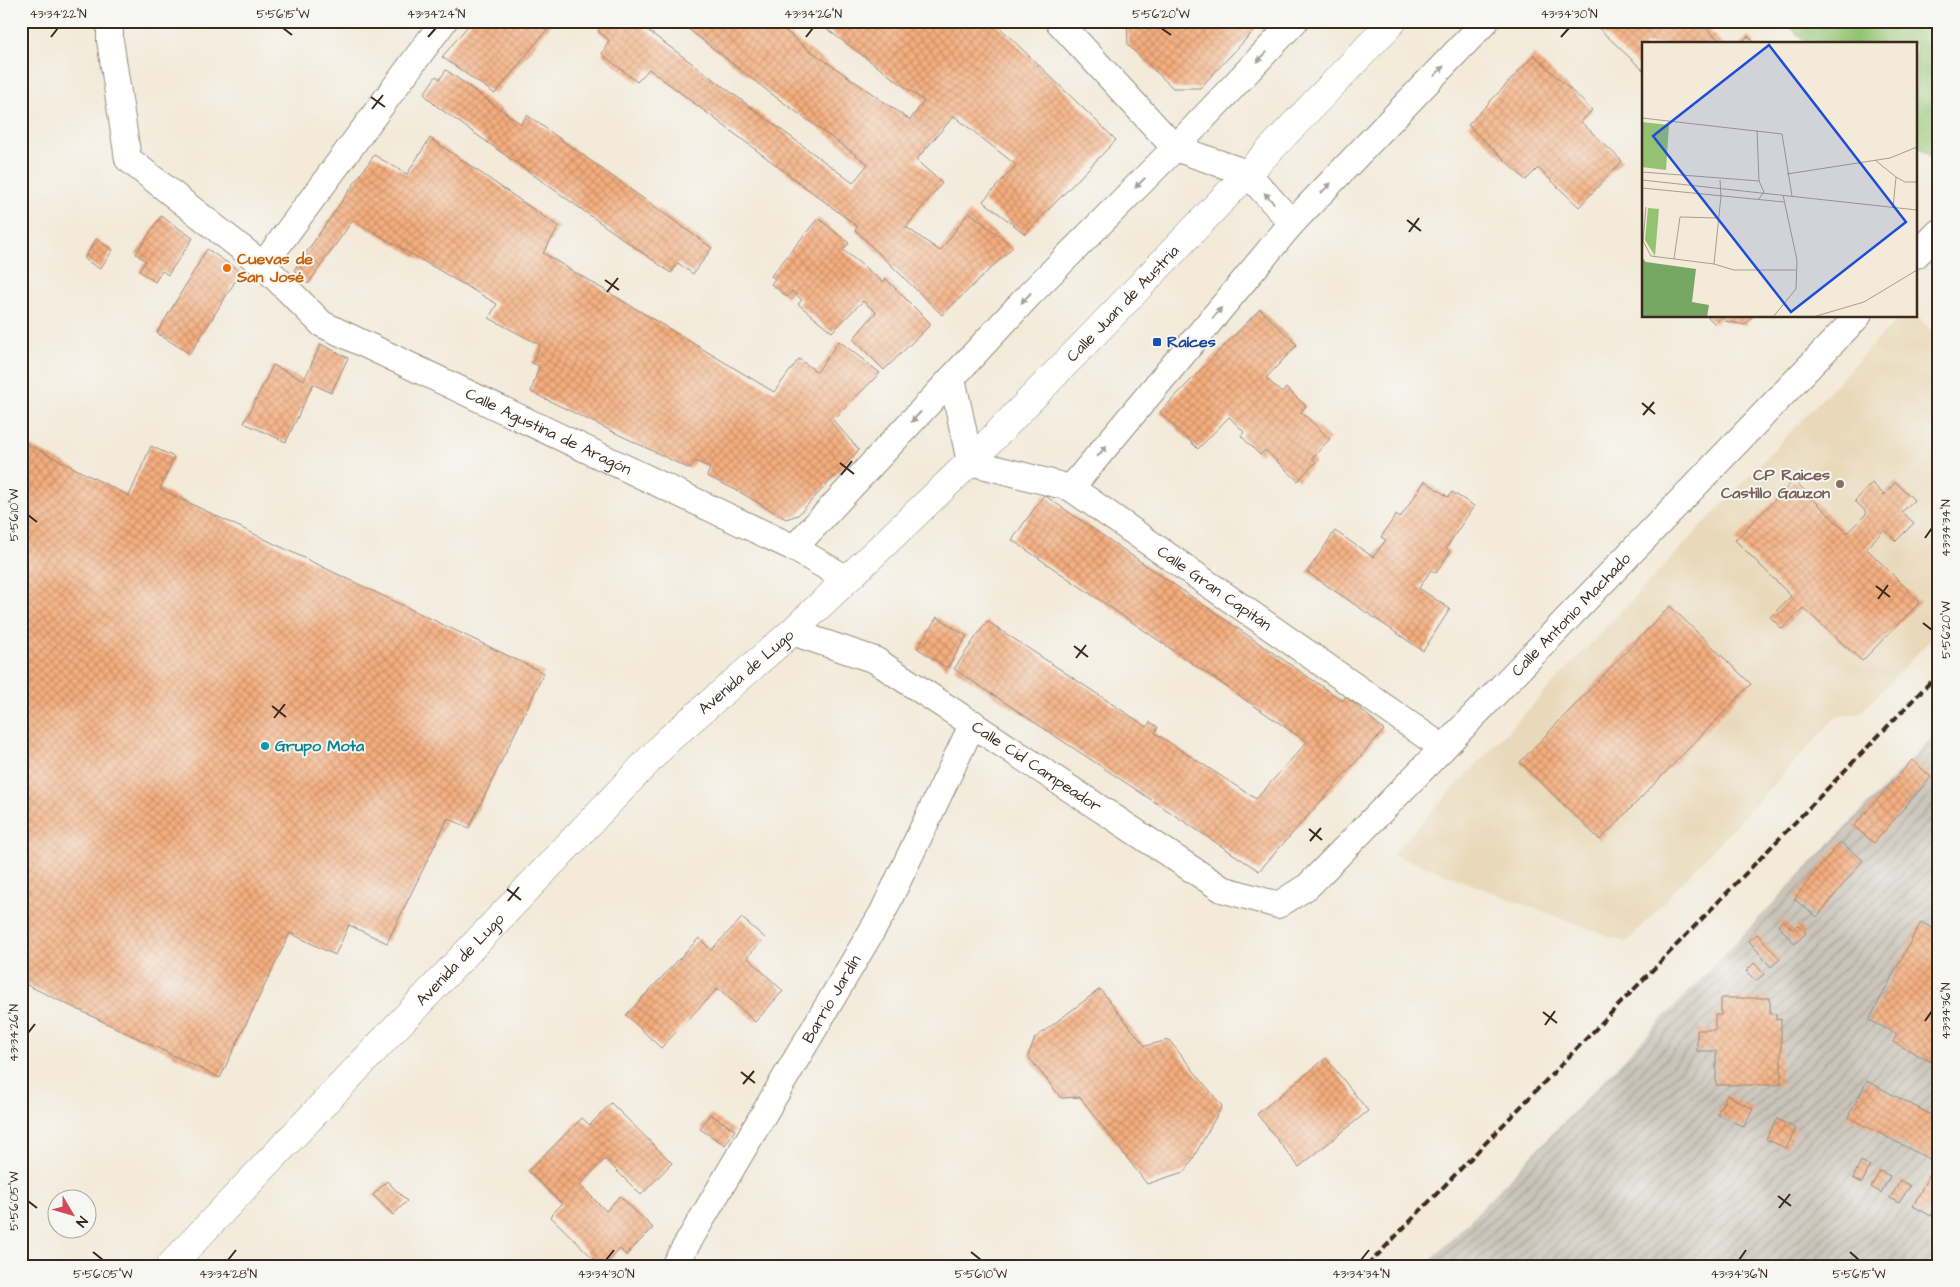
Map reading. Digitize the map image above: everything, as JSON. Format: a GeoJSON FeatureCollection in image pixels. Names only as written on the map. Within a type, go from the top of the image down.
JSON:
{"type":"FeatureCollection","features":[{"type":"Feature","properties":{"kind":"main road","name":"Calle Juan de Austria"},"geometry":{"type":"LineString","coordinates":[[847,579],[970,462],[1393,21]]}},
{"type":"Feature","properties":{"kind":"main road","name":"Avenida de Lugo"},"geometry":{"type":"LineString","coordinates":[[170,1266],[669,739],[792,632],[847,579]]}},
{"type":"Feature","properties":{"kind":"street","name":"Calle Agustina de Aragón"},"geometry":{"type":"LineString","coordinates":[[110,21],[110,40],[128,159],[263,264],[322,324],[794,548],[847,579]]}},
{"type":"Feature","properties":{"kind":"street"},"geometry":{"type":"LineString","coordinates":[[263,264],[444,21]]}},
{"type":"Feature","properties":{"kind":"street"},"geometry":{"type":"LineString","coordinates":[[1058,21],[1175,148],[1246,174],[1292,223]]}},
{"type":"Feature","properties":{"kind":"street"},"geometry":{"type":"LineString","coordinates":[[794,548],[1029,295],[1175,148],[1295,21]]}},
{"type":"Feature","properties":{"kind":"street"},"geometry":{"type":"LineString","coordinates":[[1071,488],[1292,223],[1486,21]]}},
{"type":"Feature","properties":{"kind":"street"},"geometry":{"type":"LineString","coordinates":[[1918,253],[1939,232]]}},
{"type":"Feature","properties":{"kind":"street","name":"Calle Antonio Machado"},"geometry":{"type":"LineString","coordinates":[[1278,905],[1308,886],[1856,318]]}},
{"type":"Feature","properties":{"kind":"street"},"geometry":{"type":"LineString","coordinates":[[952,378],[970,462]]}},
{"type":"Feature","properties":{"kind":"street","name":"Calle Gran Capitán"},"geometry":{"type":"LineString","coordinates":[[970,462],[1071,488],[1443,748]]}},
{"type":"Feature","properties":{"kind":"street","name":"Calle Cid Campeador"},"geometry":{"type":"LineString","coordinates":[[792,632],[875,660],[973,723],[1222,890],[1278,905]]}},
{"type":"Feature","properties":{"kind":"street","name":"Barrio Jardín"},"geometry":{"type":"LineString","coordinates":[[674,1266],[883,912],[973,723]]}},
{"type":"Feature","properties":{"kind":"shaded area","name":"CP Raices Castillo Gauzon"},"geometry":{"type":"Polygon","coordinates":[[[1898,318],[1918,318],[1939,337],[1939,631],[1860,713],[1837,716],[1626,943],[1392,854],[1898,318]]]}},
{"type":"Feature","properties":{"kind":"shaded area"},"geometry":{"type":"Polygon","coordinates":[[[1939,730],[1939,1266],[1426,1266],[1939,730]]]}},
{"type":"Feature","properties":{"kind":"green space"},"geometry":{"type":"Polygon","coordinates":[[[1784,21],[1939,21],[1939,165],[1918,146],[1918,42],[1806,42],[1784,21]]]}},
{"type":"Feature","properties":{"kind":"building"},"geometry":{"type":"Polygon","coordinates":[[[472,21],[554,21],[495,94],[442,57],[472,21]]]}},
{"type":"Feature","properties":{"kind":"building"},"geometry":{"type":"Polygon","coordinates":[[[606,21],[635,21],[853,183],[868,164],[769,92],[678,21],[773,21],[808,49],[910,120],[924,101],[816,21],[993,21],[1116,140],[1025,234],[983,201],[1016,165],[954,116],[916,160],[942,183],[906,227],[940,251],[969,212],[1013,247],[942,315],[855,230],[858,227],[649,69],[637,82],[602,54],[609,40],[598,31],[606,21]]]}},
{"type":"Feature","properties":{"kind":"building"},"geometry":{"type":"Polygon","coordinates":[[[1127,21],[1263,21],[1200,88],[1173,88],[1128,45],[1127,21]]]}},
{"type":"Feature","properties":{"kind":"building"},"geometry":{"type":"Polygon","coordinates":[[[1591,21],[1699,21],[1721,42],[1642,42],[1642,69],[1591,21]]]}},
{"type":"Feature","properties":{"kind":"building"},"geometry":{"type":"Polygon","coordinates":[[[1748,36],[1754,42],[1742,42],[1748,36]]]}},
{"type":"Feature","properties":{"kind":"building"},"geometry":{"type":"Polygon","coordinates":[[[1534,55],[1592,110],[1581,122],[1622,161],[1579,207],[1538,168],[1526,180],[1468,125],[1534,55]]]}},
{"type":"Feature","properties":{"kind":"building"},"geometry":{"type":"Polygon","coordinates":[[[446,70],[521,124],[527,115],[712,248],[693,274],[678,263],[671,273],[435,105],[424,94],[436,76],[440,79],[446,70]]]}},
{"type":"Feature","properties":{"kind":"building"},"geometry":{"type":"Polygon","coordinates":[[[430,138],[559,227],[543,253],[774,392],[799,359],[817,372],[839,341],[880,373],[833,420],[859,450],[798,515],[786,519],[738,491],[707,476],[710,468],[695,461],[690,469],[531,392],[539,366],[532,363],[540,345],[489,318],[497,304],[353,220],[308,284],[294,270],[374,155],[407,174],[430,138]]]}},
{"type":"Feature","properties":{"kind":"building"},"geometry":{"type":"Polygon","coordinates":[[[161,216],[193,238],[168,275],[162,271],[155,282],[139,271],[146,261],[136,254],[161,216]]]}},
{"type":"Feature","properties":{"kind":"building"},"geometry":{"type":"Polygon","coordinates":[[[818,218],[849,243],[843,250],[883,282],[886,279],[931,324],[884,370],[853,339],[876,312],[863,301],[832,332],[798,304],[802,300],[792,291],[787,297],[771,284],[775,279],[771,276],[818,218]]]}},
{"type":"Feature","properties":{"kind":"building"},"geometry":{"type":"Polygon","coordinates":[[[96,239],[113,250],[100,269],[84,259],[96,239]]]}},
{"type":"Feature","properties":{"kind":"building"},"geometry":{"type":"Polygon","coordinates":[[[207,249],[241,272],[190,354],[157,333],[207,249]]]}},
{"type":"Feature","properties":{"kind":"building"},"geometry":{"type":"Polygon","coordinates":[[[1260,309],[1297,345],[1266,378],[1282,393],[1286,388],[1306,406],[1301,412],[1330,439],[1312,458],[1316,462],[1298,481],[1265,450],[1260,455],[1241,436],[1244,432],[1229,417],[1198,449],[1160,412],[1260,309]]]}},
{"type":"Feature","properties":{"kind":"building"},"geometry":{"type":"Polygon","coordinates":[[[1709,318],[1720,318],[1715,324],[1709,318]]]}},
{"type":"Feature","properties":{"kind":"building"},"geometry":{"type":"Polygon","coordinates":[[[1722,318],[1751,318],[1745,325],[1725,321],[1722,318]]]}},
{"type":"Feature","properties":{"kind":"building"},"geometry":{"type":"Polygon","coordinates":[[[321,344],[348,358],[331,393],[313,384],[286,442],[244,423],[273,365],[304,380],[321,344]]]}},
{"type":"Feature","properties":{"kind":"building","name":"Grupo Mota"},"geometry":{"type":"Polygon","coordinates":[[[21,441],[129,496],[151,446],[174,457],[160,489],[544,673],[469,828],[448,818],[387,943],[349,925],[335,955],[290,933],[220,1078],[21,982],[21,951],[23,947],[21,946],[21,441]]]}},
{"type":"Feature","properties":{"kind":"building"},"geometry":{"type":"Polygon","coordinates":[[[1794,480],[1847,533],[1867,513],[1855,501],[1872,483],[1884,495],[1896,482],[1914,500],[1902,512],[1914,523],[1896,541],[1884,530],[1866,548],[1920,602],[1862,661],[1803,608],[1782,629],[1770,617],[1791,596],[1735,540],[1794,480]]]}},
{"type":"Feature","properties":{"kind":"building"},"geometry":{"type":"Polygon","coordinates":[[[1425,481],[1448,497],[1452,492],[1474,506],[1446,548],[1450,552],[1436,573],[1431,570],[1419,588],[1450,609],[1423,651],[1307,572],[1335,531],[1373,557],[1386,540],[1381,537],[1396,515],[1400,518],[1425,481]]]}},
{"type":"Feature","properties":{"kind":"building"},"geometry":{"type":"Polygon","coordinates":[[[1044,495],[1343,701],[1346,696],[1384,730],[1259,871],[954,669],[987,621],[1147,727],[1150,722],[1158,727],[1155,733],[1256,799],[1307,742],[1012,540],[1044,495]]]}},
{"type":"Feature","properties":{"kind":"building"},"geometry":{"type":"Polygon","coordinates":[[[1670,606],[1751,684],[1600,840],[1520,762],[1670,606]]]}},
{"type":"Feature","properties":{"kind":"building"},"geometry":{"type":"Polygon","coordinates":[[[937,617],[967,636],[947,668],[917,648],[937,617]]]}},
{"type":"Feature","properties":{"kind":"building"},"geometry":{"type":"Polygon","coordinates":[[[1939,736],[1939,753],[1930,744],[1939,736]]]}},
{"type":"Feature","properties":{"kind":"building"},"geometry":{"type":"Polygon","coordinates":[[[1912,760],[1931,777],[1874,843],[1854,826],[1912,760]]]}},
{"type":"Feature","properties":{"kind":"building"},"geometry":{"type":"Polygon","coordinates":[[[1840,842],[1863,860],[1817,917],[1794,899],[1840,842]]]}},
{"type":"Feature","properties":{"kind":"building"},"geometry":{"type":"Polygon","coordinates":[[[742,918],[765,938],[747,957],[783,991],[755,1022],[718,988],[661,1048],[626,1015],[699,938],[711,950],[742,918]]]}},
{"type":"Feature","properties":{"kind":"building"},"geometry":{"type":"Polygon","coordinates":[[[1783,920],[1793,930],[1798,925],[1806,933],[1795,944],[1778,925],[1783,920]]]}},
{"type":"Feature","properties":{"kind":"building"},"geometry":{"type":"Polygon","coordinates":[[[1921,922],[1939,932],[1939,1066],[1893,1042],[1897,1034],[1869,1020],[1921,922]]]}},
{"type":"Feature","properties":{"kind":"building"},"geometry":{"type":"Polygon","coordinates":[[[1757,934],[1780,959],[1771,967],[1749,941],[1757,934]]]}},
{"type":"Feature","properties":{"kind":"building"},"geometry":{"type":"Polygon","coordinates":[[[1754,963],[1764,974],[1756,981],[1746,971],[1754,963]]]}},
{"type":"Feature","properties":{"kind":"building"},"geometry":{"type":"Polygon","coordinates":[[[1100,989],[1145,1046],[1169,1040],[1222,1106],[1186,1171],[1147,1184],[1080,1097],[1061,1098],[1028,1056],[1035,1038],[1100,989]]]}},
{"type":"Feature","properties":{"kind":"building"},"geometry":{"type":"Polygon","coordinates":[[[1721,998],[1770,998],[1770,1014],[1776,1014],[1776,1020],[1781,1019],[1781,1085],[1716,1085],[1716,1051],[1697,1051],[1697,1030],[1715,1030],[1715,1015],[1721,1015],[1721,998]]]}},
{"type":"Feature","properties":{"kind":"building"},"geometry":{"type":"Polygon","coordinates":[[[1326,1058],[1368,1111],[1299,1167],[1257,1114],[1326,1058]]]}},
{"type":"Feature","properties":{"kind":"building"},"geometry":{"type":"Polygon","coordinates":[[[1867,1081],[1939,1119],[1939,1164],[1848,1117],[1867,1081]]]}},
{"type":"Feature","properties":{"kind":"building"},"geometry":{"type":"Polygon","coordinates":[[[1727,1095],[1753,1109],[1744,1127],[1717,1114],[1727,1095]]]}},
{"type":"Feature","properties":{"kind":"building"},"geometry":{"type":"Polygon","coordinates":[[[611,1103],[672,1163],[641,1195],[605,1159],[580,1185],[606,1211],[620,1196],[653,1228],[626,1255],[620,1249],[604,1266],[601,1266],[550,1216],[562,1204],[528,1171],[582,1118],[590,1125],[611,1103]]]}},
{"type":"Feature","properties":{"kind":"building"},"geometry":{"type":"Polygon","coordinates":[[[710,1114],[735,1130],[725,1145],[700,1129],[710,1114]]]}},
{"type":"Feature","properties":{"kind":"building"},"geometry":{"type":"Polygon","coordinates":[[[1777,1119],[1796,1129],[1786,1148],[1766,1139],[1777,1119]]]}},
{"type":"Feature","properties":{"kind":"building"},"geometry":{"type":"Polygon","coordinates":[[[1861,1161],[1870,1166],[1862,1183],[1853,1178],[1861,1161]]]}},
{"type":"Feature","properties":{"kind":"building"},"geometry":{"type":"Polygon","coordinates":[[[1880,1171],[1890,1176],[1881,1193],[1871,1187],[1880,1171]]]}},
{"type":"Feature","properties":{"kind":"building"},"geometry":{"type":"Polygon","coordinates":[[[1929,1175],[1939,1180],[1939,1202],[1931,1216],[1913,1206],[1929,1175]]]}},
{"type":"Feature","properties":{"kind":"building"},"geometry":{"type":"Polygon","coordinates":[[[1901,1180],[1910,1186],[1899,1203],[1890,1198],[1901,1180]]]}},
{"type":"Feature","properties":{"kind":"building"},"geometry":{"type":"Polygon","coordinates":[[[387,1181],[407,1201],[393,1215],[373,1195],[387,1181]]]}},
{"type":"Feature","properties":{"kind":"railway"},"geometry":{"type":"LineString","coordinates":[[1367,1266],[1939,673]]}},
{"type":"Feature","properties":{"kind":"place","name":"Cuevas de San José"},"geometry":{"type":"Point","coordinates":[227,268]}},
{"type":"Feature","properties":{"kind":"place","name":"Raíces"},"geometry":{"type":"Point","coordinates":[1157,342]}},
{"type":"Feature","properties":{"kind":"place","name":"CP Raices Castillo Gauzon"},"geometry":{"type":"Point","coordinates":[1840,484]}},
{"type":"Feature","properties":{"kind":"place","name":"Grupo Mota"},"geometry":{"type":"Point","coordinates":[265,746]}}]}
